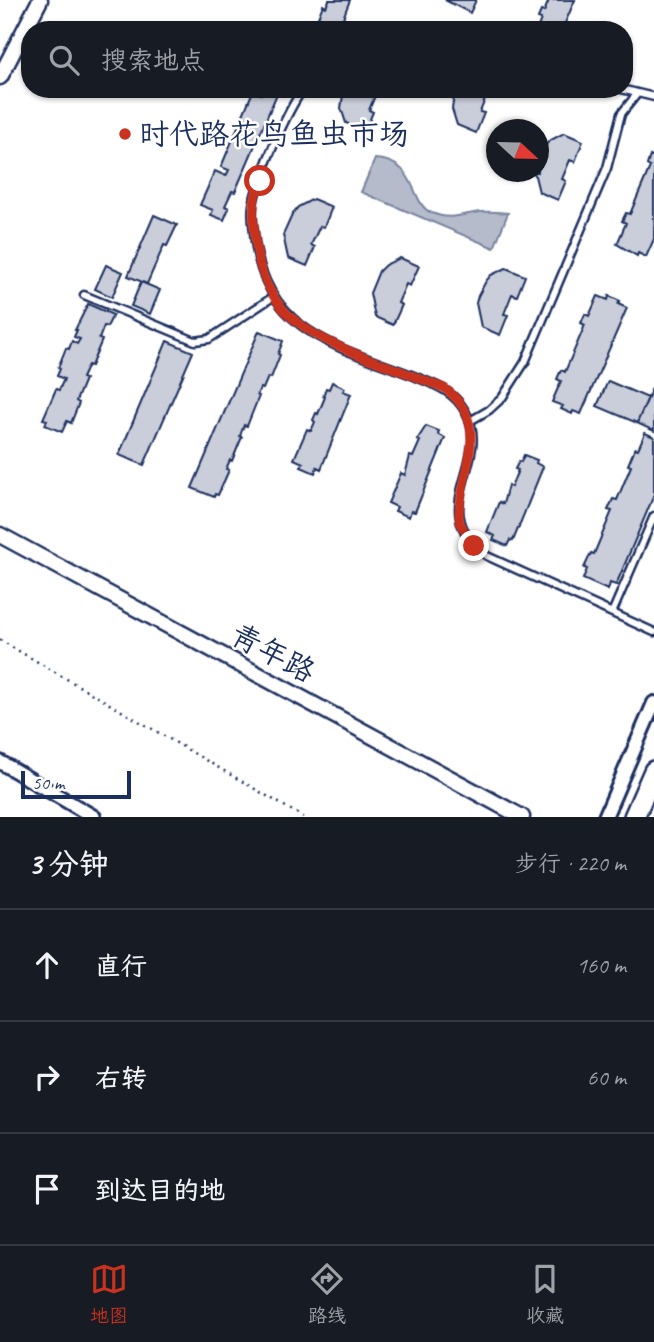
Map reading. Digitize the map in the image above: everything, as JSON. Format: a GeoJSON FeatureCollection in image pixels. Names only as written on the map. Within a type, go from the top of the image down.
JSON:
{"type":"FeatureCollection","features":[{"type":"Feature","properties":{"kind":"main road"},"geometry":{"type":"LineString","coordinates":[[634,817],[654,771]]}},
{"type":"Feature","properties":{"kind":"street"},"geometry":{"type":"LineString","coordinates":[[27,21],[36,3]]}},
{"type":"Feature","properties":{"kind":"street"},"geometry":{"type":"LineString","coordinates":[[0,77],[21,34]]}},
{"type":"Feature","properties":{"kind":"street","name":"青年路"},"geometry":{"type":"LineString","coordinates":[[0,535],[522,817]]}},
{"type":"Feature","properties":{"kind":"street"},"geometry":{"type":"LineString","coordinates":[[605,817],[654,704]]}},
{"type":"Feature","properties":{"kind":"street"},"geometry":{"type":"LineString","coordinates":[[0,762],[93,817]]}},
{"type":"Feature","properties":{"kind":"lane"},"geometry":{"type":"LineString","coordinates":[[633,93],[654,97]]}},
{"type":"Feature","properties":{"kind":"lane"},"geometry":{"type":"LineString","coordinates":[[470,421],[489,411],[502,397],[525,362],[607,168],[621,114],[637,94]]}},
{"type":"Feature","properties":{"kind":"lane"},"geometry":{"type":"LineString","coordinates":[[299,98],[269,158],[253,203],[252,217],[258,262],[273,297],[291,318],[324,341],[444,388],[461,405],[470,421],[473,439],[459,514],[460,523],[474,546],[487,556],[654,632]]}},
{"type":"Feature","properties":{"kind":"lane"},"geometry":{"type":"LineString","coordinates":[[84,295],[195,341],[209,339],[273,297]]}},
{"type":"Feature","properties":{"kind":"lane"},"geometry":{"type":"LineString","coordinates":[[612,613],[654,516]]}},
{"type":"Feature","properties":{"kind":"path"},"geometry":{"type":"LineString","coordinates":[[0,640],[303,817]]}},
{"type":"Feature","properties":{"kind":"water"},"geometry":{"type":"Polygon","coordinates":[[[375,159],[399,167],[425,208],[432,213],[451,217],[484,212],[508,213],[494,248],[361,192],[375,159]]]}},
{"type":"Feature","properties":{"kind":"building"},"geometry":{"type":"Polygon","coordinates":[[[329,0],[350,0],[343,18],[345,21],[317,21],[323,5],[326,7],[329,0]]]}},
{"type":"Feature","properties":{"kind":"building"},"geometry":{"type":"Polygon","coordinates":[[[445,0],[476,0],[470,13],[445,0]]]}},
{"type":"Feature","properties":{"kind":"building"},"geometry":{"type":"Polygon","coordinates":[[[549,0],[575,0],[566,21],[540,21],[538,18],[541,11],[544,12],[549,0]]]}},
{"type":"Feature","properties":{"kind":"building"},"geometry":{"type":"Polygon","coordinates":[[[250,98],[275,98],[235,192],[232,191],[225,206],[229,208],[224,220],[211,215],[213,210],[200,205],[215,171],[226,176],[229,170],[221,167],[250,98]]]}},
{"type":"Feature","properties":{"kind":"building"},"geometry":{"type":"Polygon","coordinates":[[[343,98],[374,98],[369,110],[373,112],[365,131],[346,123],[341,108],[343,98]]]}},
{"type":"Feature","properties":{"kind":"building"},"geometry":{"type":"Polygon","coordinates":[[[454,98],[486,98],[480,112],[484,113],[476,133],[457,125],[452,109],[454,98]]]}},
{"type":"Feature","properties":{"kind":"building"},"geometry":{"type":"Polygon","coordinates":[[[564,133],[583,141],[575,162],[570,160],[562,179],[566,181],[558,200],[539,192],[536,182],[549,182],[549,141],[564,133]]]}},
{"type":"Feature","properties":{"kind":"building"},"geometry":{"type":"Polygon","coordinates":[[[650,156],[654,158],[654,239],[646,257],[638,253],[637,256],[617,244],[626,223],[622,221],[626,213],[630,214],[650,167],[647,165],[650,156]]]}},
{"type":"Feature","properties":{"kind":"building"},"geometry":{"type":"Polygon","coordinates":[[[313,199],[332,207],[324,227],[320,226],[311,245],[315,247],[307,266],[288,258],[283,235],[298,207],[313,199]]]}},
{"type":"Feature","properties":{"kind":"building"},"geometry":{"type":"Polygon","coordinates":[[[154,215],[177,225],[167,246],[164,245],[147,284],[128,276],[154,215]]]}},
{"type":"Feature","properties":{"kind":"building"},"geometry":{"type":"Polygon","coordinates":[[[400,258],[419,266],[410,286],[406,284],[398,303],[402,305],[393,325],[375,317],[370,293],[379,271],[400,258]]]}},
{"type":"Feature","properties":{"kind":"building"},"geometry":{"type":"Polygon","coordinates":[[[106,265],[123,272],[112,297],[95,289],[106,265]]]}},
{"type":"Feature","properties":{"kind":"building"},"geometry":{"type":"Polygon","coordinates":[[[506,268],[525,276],[517,296],[512,294],[500,335],[481,327],[476,303],[491,275],[506,268]]]}},
{"type":"Feature","properties":{"kind":"building"},"geometry":{"type":"Polygon","coordinates":[[[141,282],[160,290],[150,314],[131,306],[141,282]]]}},
{"type":"Feature","properties":{"kind":"building"},"geometry":{"type":"Polygon","coordinates":[[[598,296],[608,300],[609,296],[627,308],[581,414],[573,411],[572,414],[561,409],[563,406],[552,402],[561,381],[557,379],[561,370],[565,372],[585,325],[581,323],[585,314],[589,316],[598,296]]]}},
{"type":"Feature","properties":{"kind":"building"},"geometry":{"type":"Polygon","coordinates":[[[88,304],[113,315],[107,327],[104,326],[99,339],[102,340],[91,366],[88,365],[82,378],[85,379],[71,423],[67,421],[62,432],[45,425],[47,420],[43,419],[56,389],[59,390],[64,379],[57,376],[66,348],[69,349],[72,341],[77,344],[80,339],[74,337],[75,330],[88,304]]]}},
{"type":"Feature","properties":{"kind":"building"},"geometry":{"type":"Polygon","coordinates":[[[259,331],[283,341],[278,354],[280,355],[271,378],[268,377],[263,389],[260,388],[247,426],[244,425],[240,436],[242,437],[226,469],[229,470],[218,495],[215,494],[214,497],[192,488],[259,331]]]}},
{"type":"Feature","properties":{"kind":"building"},"geometry":{"type":"Polygon","coordinates":[[[167,341],[193,352],[144,465],[119,455],[167,341]]]}},
{"type":"Feature","properties":{"kind":"building"},"geometry":{"type":"Polygon","coordinates":[[[608,381],[648,398],[637,423],[597,406],[608,381]]]}},
{"type":"Feature","properties":{"kind":"building"},"geometry":{"type":"Polygon","coordinates":[[[332,382],[351,394],[321,469],[317,467],[315,473],[301,467],[303,463],[294,459],[307,429],[311,431],[326,388],[329,389],[332,382]]]}},
{"type":"Feature","properties":{"kind":"building"},"geometry":{"type":"Polygon","coordinates":[[[652,388],[654,389],[654,431],[637,423],[652,388]]]}},
{"type":"Feature","properties":{"kind":"building"},"geometry":{"type":"Polygon","coordinates":[[[426,426],[439,431],[438,434],[445,438],[415,512],[411,511],[409,517],[395,511],[397,507],[388,503],[401,473],[405,475],[410,456],[413,457],[420,441],[417,440],[426,426]]]}},
{"type":"Feature","properties":{"kind":"building"},"geometry":{"type":"Polygon","coordinates":[[[645,433],[654,437],[654,495],[616,585],[610,583],[608,590],[583,579],[587,569],[584,568],[591,553],[594,554],[612,511],[608,510],[613,499],[617,500],[631,466],[628,465],[635,448],[638,449],[645,433]]]}},
{"type":"Feature","properties":{"kind":"building"},"geometry":{"type":"Polygon","coordinates":[[[524,455],[537,460],[536,463],[543,467],[513,541],[510,540],[507,546],[493,540],[495,536],[487,532],[499,502],[503,504],[508,485],[511,487],[518,470],[515,469],[524,455]]]}},
{"type":"Feature","properties":{"kind":"place","name":"时代路花鸟鱼虫市场"},"geometry":{"type":"Point","coordinates":[125,134]}},
{"type":"Feature","properties":{"kind":"route"},"geometry":{"type":"LineString","coordinates":[[260,181],[252,217],[258,262],[273,297],[291,318],[324,341],[444,388],[466,412],[473,439],[459,514],[460,523],[474,546]]}}]}
